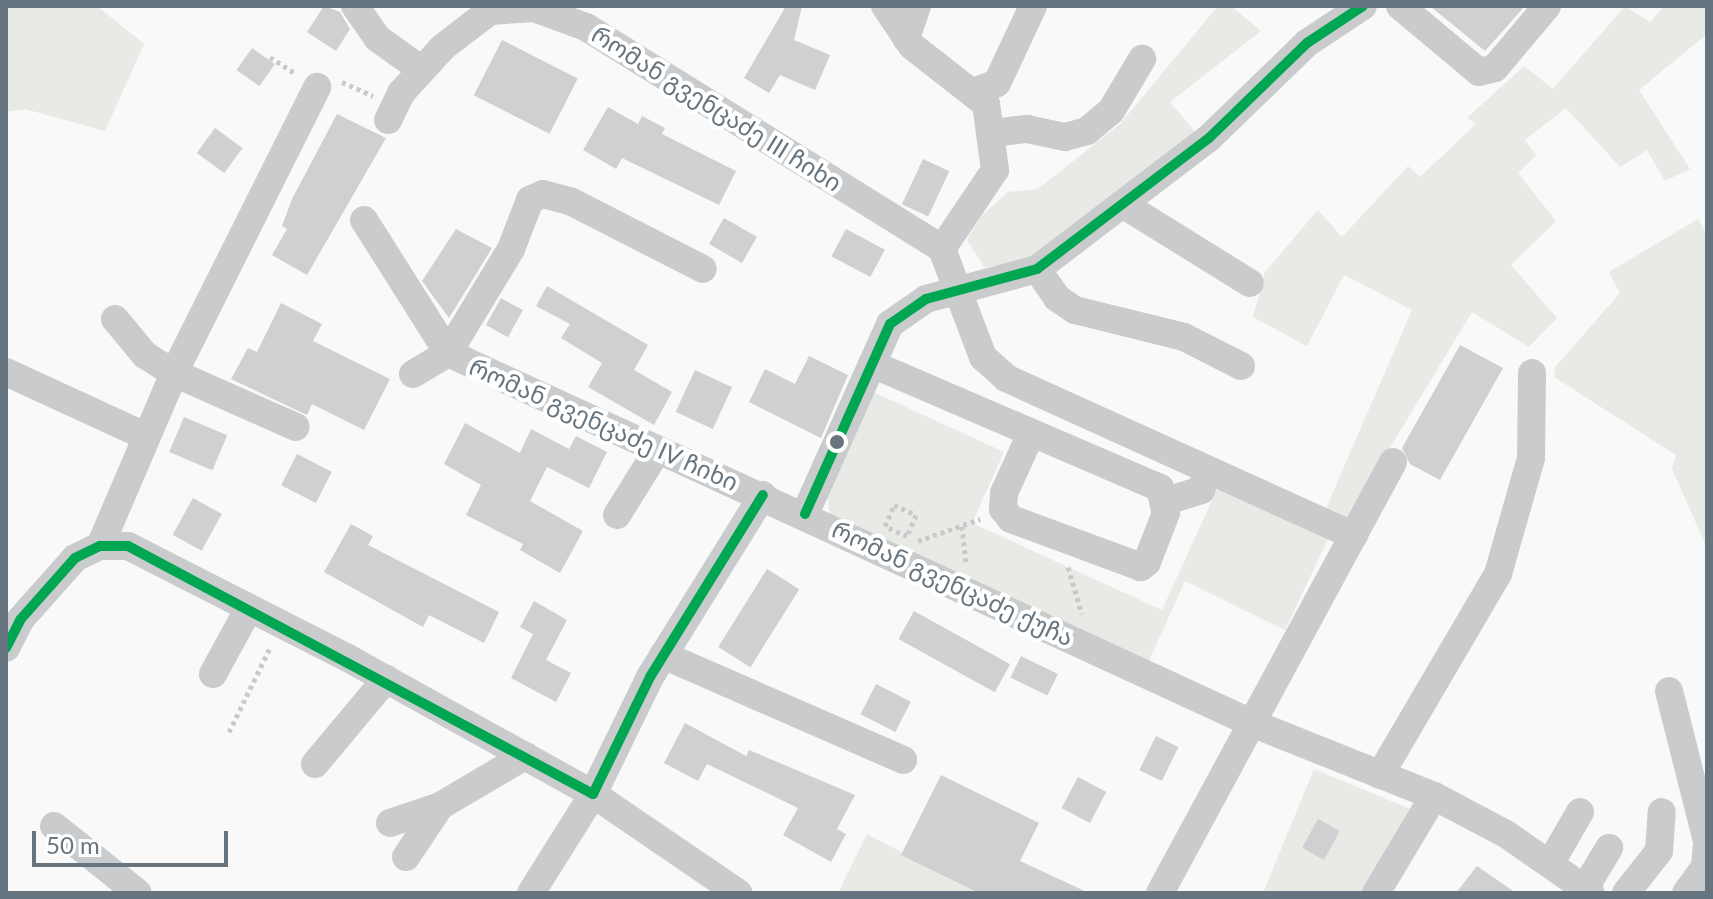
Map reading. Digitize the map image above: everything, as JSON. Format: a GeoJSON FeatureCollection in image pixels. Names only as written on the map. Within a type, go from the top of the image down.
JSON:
{"type":"FeatureCollection","features":[{"type":"Feature","properties":{"kind":"street"},"geometry":{"type":"LineString","coordinates":[[355,6],[377,38],[422,70]]}},
{"type":"Feature","properties":{"kind":"street"},"geometry":{"type":"LineString","coordinates":[[885,6],[906,38],[976,91],[986,104],[993,133],[995,170],[942,249],[983,357],[1006,378],[1354,536]]}},
{"type":"Feature","properties":{"kind":"street"},"geometry":{"type":"LineString","coordinates":[[906,38],[917,6]]}},
{"type":"Feature","properties":{"kind":"street"},"geometry":{"type":"LineString","coordinates":[[976,91],[997,83],[1033,6]]}},
{"type":"Feature","properties":{"kind":"street","name":"რომან გვენცაძე ქუჩა"},"geometry":{"type":"LineString","coordinates":[[1363,6],[1307,43],[1209,138],[1037,269],[926,299],[890,324],[805,514],[886,538],[970,590],[1254,724],[1434,796],[1550,864],[1588,891]]}},
{"type":"Feature","properties":{"kind":"street"},"geometry":{"type":"LineString","coordinates":[[1400,6],[1479,72],[1495,68],[1547,6]]}},
{"type":"Feature","properties":{"kind":"street","name":"რომან გვენცაძე III ჩიხი"},"geometry":{"type":"LineString","coordinates":[[388,120],[401,93],[422,70],[490,11],[534,8],[572,14],[942,249]]}},
{"type":"Feature","properties":{"kind":"street"},"geometry":{"type":"LineString","coordinates":[[993,133],[1027,129],[1065,137],[1087,131],[1111,111],[1142,59]]}},
{"type":"Feature","properties":{"kind":"street"},"geometry":{"type":"LineString","coordinates":[[100,546],[174,373],[317,87]]}},
{"type":"Feature","properties":{"kind":"street"},"geometry":{"type":"LineString","coordinates":[[413,374],[448,353],[511,249],[530,200],[543,194],[570,201],[703,269]]}},
{"type":"Feature","properties":{"kind":"street"},"geometry":{"type":"LineString","coordinates":[[1124,205],[1250,283]]}},
{"type":"Feature","properties":{"kind":"street"},"geometry":{"type":"LineString","coordinates":[[364,220],[448,353]]}},
{"type":"Feature","properties":{"kind":"street"},"geometry":{"type":"LineString","coordinates":[[1037,269],[1057,298],[1075,310],[1184,337],[1241,366]]}},
{"type":"Feature","properties":{"kind":"street"},"geometry":{"type":"LineString","coordinates":[[115,319],[145,355],[174,373],[296,427]]}},
{"type":"Feature","properties":{"kind":"street","name":"რომან გვენცაძე IV ჩიხი"},"geometry":{"type":"LineString","coordinates":[[448,353],[657,451],[805,514]]}},
{"type":"Feature","properties":{"kind":"street"},"geometry":{"type":"LineString","coordinates":[[872,364],[1030,436],[1160,488],[1166,501],[1141,567],[1011,519],[1003,509],[1030,436]]}},
{"type":"Feature","properties":{"kind":"street"},"geometry":{"type":"LineString","coordinates":[[6,372],[145,436]]}},
{"type":"Feature","properties":{"kind":"street"},"geometry":{"type":"LineString","coordinates":[[1380,775],[1498,574],[1531,458],[1532,373]]}},
{"type":"Feature","properties":{"kind":"street"},"geometry":{"type":"LineString","coordinates":[[617,515],[657,451]]}},
{"type":"Feature","properties":{"kind":"street"},"geometry":{"type":"LineString","coordinates":[[1160,893],[1393,462]]}},
{"type":"Feature","properties":{"kind":"street"},"geometry":{"type":"LineString","coordinates":[[1166,501],[1201,490],[1208,471]]}},
{"type":"Feature","properties":{"kind":"street"},"geometry":{"type":"LineString","coordinates":[[531,893],[593,794],[663,655],[763,495]]}},
{"type":"Feature","properties":{"kind":"street"},"geometry":{"type":"LineString","coordinates":[[6,648],[54,578],[75,558],[100,546],[128,546],[386,679],[593,794],[738,893]]}},
{"type":"Feature","properties":{"kind":"street"},"geometry":{"type":"LineString","coordinates":[[213,674],[249,608]]}},
{"type":"Feature","properties":{"kind":"street"},"geometry":{"type":"LineString","coordinates":[[663,655],[903,760]]}},
{"type":"Feature","properties":{"kind":"street"},"geometry":{"type":"LineString","coordinates":[[315,764],[386,679]]}},
{"type":"Feature","properties":{"kind":"street"},"geometry":{"type":"LineString","coordinates":[[1669,691],[1707,842],[1705,867],[1686,893]]}},
{"type":"Feature","properties":{"kind":"street"},"geometry":{"type":"LineString","coordinates":[[390,823],[440,806],[525,756]]}},
{"type":"Feature","properties":{"kind":"street"},"geometry":{"type":"LineString","coordinates":[[1376,893],[1434,796]]}},
{"type":"Feature","properties":{"kind":"street"},"geometry":{"type":"LineString","coordinates":[[406,857],[440,806]]}},
{"type":"Feature","properties":{"kind":"street"},"geometry":{"type":"LineString","coordinates":[[1550,864],[1580,812]]}},
{"type":"Feature","properties":{"kind":"street"},"geometry":{"type":"LineString","coordinates":[[1626,893],[1659,851],[1662,812]]}},
{"type":"Feature","properties":{"kind":"street"},"geometry":{"type":"LineString","coordinates":[[54,826],[138,893]]}},
{"type":"Feature","properties":{"kind":"street"},"geometry":{"type":"LineString","coordinates":[[1588,891],[1609,848]]}},
{"type":"Feature","properties":{"kind":"path"},"geometry":{"type":"LineString","coordinates":[[317,87],[332,78],[379,99],[401,93]]}},
{"type":"Feature","properties":{"kind":"path"},"geometry":{"type":"LineString","coordinates":[[894,505],[916,515],[907,536],[886,538],[894,505]]}},
{"type":"Feature","properties":{"kind":"path"},"geometry":{"type":"LineString","coordinates":[[886,538],[962,526],[1003,509]]}},
{"type":"Feature","properties":{"kind":"path"},"geometry":{"type":"LineString","coordinates":[[962,526],[970,590]]}},
{"type":"Feature","properties":{"kind":"path"},"geometry":{"type":"LineString","coordinates":[[1072,542],[1068,567],[1093,648]]}},
{"type":"Feature","properties":{"kind":"path"},"geometry":{"type":"LineString","coordinates":[[229,732],[283,625]]}},
{"type":"Feature","properties":{"kind":"shaded area"},"geometry":{"type":"Polygon","coordinates":[[[6,6],[97,6],[144,44],[105,131],[25,109],[6,112],[6,6]]]}},
{"type":"Feature","properties":{"kind":"shaded area"},"geometry":{"type":"Polygon","coordinates":[[[1218,6],[1231,6],[1261,31],[1170,102],[1198,135],[1025,264],[984,267],[967,240],[980,217],[1008,192],[1038,189],[1120,124],[1218,6]]]}},
{"type":"Feature","properties":{"kind":"shaded area"},"geometry":{"type":"Polygon","coordinates":[[[1625,6],[1650,22],[1664,6],[1707,6],[1707,34],[1639,90],[1690,169],[1665,181],[1647,150],[1620,167],[1566,108],[1525,140],[1536,155],[1518,173],[1556,221],[1511,265],[1557,318],[1529,347],[1472,312],[1345,522],[1324,513],[1412,310],[1344,275],[1307,346],[1253,317],[1265,272],[1318,210],[1342,237],[1408,166],[1420,177],[1476,124],[1467,118],[1524,66],[1553,89],[1625,6]]]}},
{"type":"Feature","properties":{"kind":"shaded area"},"geometry":{"type":"Polygon","coordinates":[[[1698,219],[1707,235],[1707,548],[1672,469],[1676,455],[1554,377],[1555,367],[1620,293],[1609,272],[1698,219]]]}},
{"type":"Feature","properties":{"kind":"shaded area"},"geometry":{"type":"Polygon","coordinates":[[[869,390],[1004,452],[972,523],[1162,610],[1220,483],[1331,533],[1285,630],[1185,581],[1148,663],[830,514],[826,487],[869,390]]]}},
{"type":"Feature","properties":{"kind":"shaded area"},"geometry":{"type":"Polygon","coordinates":[[[1314,769],[1415,811],[1365,893],[1263,893],[1314,769]]]}},
{"type":"Feature","properties":{"kind":"shaded area"},"geometry":{"type":"Polygon","coordinates":[[[867,834],[980,893],[838,893],[867,834]]]}},
{"type":"Feature","properties":{"kind":"building"},"geometry":{"type":"Polygon","coordinates":[[[324,6],[340,12],[350,29],[336,51],[307,32],[324,6]]]}},
{"type":"Feature","properties":{"kind":"building"},"geometry":{"type":"Polygon","coordinates":[[[786,6],[802,6],[794,40],[830,55],[815,90],[780,75],[769,93],[744,78],[786,6]]]}},
{"type":"Feature","properties":{"kind":"building"},"geometry":{"type":"Polygon","coordinates":[[[1430,6],[1525,6],[1485,51],[1430,6]]]}},
{"type":"Feature","properties":{"kind":"building"},"geometry":{"type":"Polygon","coordinates":[[[502,40],[578,79],[550,134],[474,95],[502,40]]]}},
{"type":"Feature","properties":{"kind":"building"},"geometry":{"type":"Polygon","coordinates":[[[252,48],[275,64],[259,86],[237,70],[252,48]]]}},
{"type":"Feature","properties":{"kind":"building"},"geometry":{"type":"Polygon","coordinates":[[[608,107],[638,124],[642,116],[665,128],[662,134],[736,171],[719,205],[622,158],[616,169],[583,150],[608,107]]]}},
{"type":"Feature","properties":{"kind":"building"},"geometry":{"type":"Polygon","coordinates":[[[337,114],[386,138],[307,275],[272,255],[287,229],[282,226],[292,199],[337,114]]]}},
{"type":"Feature","properties":{"kind":"building"},"geometry":{"type":"Polygon","coordinates":[[[215,128],[243,148],[224,173],[197,153],[215,128]]]}},
{"type":"Feature","properties":{"kind":"building"},"geometry":{"type":"Polygon","coordinates":[[[923,159],[949,171],[928,217],[902,204],[923,159]]]}},
{"type":"Feature","properties":{"kind":"building"},"geometry":{"type":"Polygon","coordinates":[[[724,218],[757,237],[742,263],[709,244],[724,218]]]}},
{"type":"Feature","properties":{"kind":"building"},"geometry":{"type":"Polygon","coordinates":[[[456,229],[492,248],[449,318],[422,281],[456,229]]]}},
{"type":"Feature","properties":{"kind":"building"},"geometry":{"type":"Polygon","coordinates":[[[846,229],[885,250],[870,277],[831,256],[846,229]]]}},
{"type":"Feature","properties":{"kind":"building"},"geometry":{"type":"Polygon","coordinates":[[[547,286],[648,345],[634,370],[672,392],[654,425],[588,387],[602,363],[561,338],[570,324],[536,306],[547,286]]]}},
{"type":"Feature","properties":{"kind":"building"},"geometry":{"type":"Polygon","coordinates":[[[501,298],[523,310],[508,337],[486,325],[501,298]]]}},
{"type":"Feature","properties":{"kind":"building"},"geometry":{"type":"Polygon","coordinates":[[[281,303],[322,324],[313,341],[390,379],[364,430],[312,404],[307,415],[231,379],[248,348],[257,352],[281,303]]]}},
{"type":"Feature","properties":{"kind":"building"},"geometry":{"type":"Polygon","coordinates":[[[1460,345],[1503,368],[1440,480],[1410,464],[1402,448],[1460,345]]]}},
{"type":"Feature","properties":{"kind":"building"},"geometry":{"type":"Polygon","coordinates":[[[809,356],[848,375],[821,438],[749,402],[765,369],[795,384],[809,356]]]}},
{"type":"Feature","properties":{"kind":"building"},"geometry":{"type":"Polygon","coordinates":[[[695,370],[732,387],[713,429],[676,412],[695,370]]]}},
{"type":"Feature","properties":{"kind":"building"},"geometry":{"type":"Polygon","coordinates":[[[184,417],[227,435],[212,470],[169,452],[184,417]]]}},
{"type":"Feature","properties":{"kind":"building"},"geometry":{"type":"Polygon","coordinates":[[[465,423],[520,453],[531,429],[569,449],[576,436],[607,452],[589,488],[547,467],[530,501],[583,531],[560,573],[520,550],[523,544],[466,515],[481,485],[444,464],[465,423]]]}},
{"type":"Feature","properties":{"kind":"building"},"geometry":{"type":"Polygon","coordinates":[[[297,454],[332,472],[316,503],[281,485],[297,454]]]}},
{"type":"Feature","properties":{"kind":"building"},"geometry":{"type":"Polygon","coordinates":[[[193,498],[222,514],[202,551],[173,535],[193,498]]]}},
{"type":"Feature","properties":{"kind":"building"},"geometry":{"type":"Polygon","coordinates":[[[351,524],[373,536],[368,545],[499,612],[484,643],[429,615],[423,627],[324,572],[351,524]]]}},
{"type":"Feature","properties":{"kind":"building"},"geometry":{"type":"Polygon","coordinates":[[[767,569],[799,589],[750,667],[718,647],[767,569]]]}},
{"type":"Feature","properties":{"kind":"building"},"geometry":{"type":"Polygon","coordinates":[[[534,601],[567,620],[546,660],[571,673],[556,702],[511,678],[533,634],[520,627],[534,601]]]}},
{"type":"Feature","properties":{"kind":"building"},"geometry":{"type":"Polygon","coordinates":[[[914,611],[1010,664],[995,692],[898,639],[914,611]]]}},
{"type":"Feature","properties":{"kind":"building"},"geometry":{"type":"Polygon","coordinates":[[[1021,656],[1058,674],[1047,696],[1010,678],[1021,656]]]}},
{"type":"Feature","properties":{"kind":"building"},"geometry":{"type":"Polygon","coordinates":[[[876,684],[911,702],[895,732],[861,714],[876,684]]]}},
{"type":"Feature","properties":{"kind":"building"},"geometry":{"type":"Polygon","coordinates":[[[685,723],[746,756],[749,750],[855,795],[837,829],[846,834],[831,862],[783,835],[798,808],[707,764],[698,781],[664,763],[685,723]]]}},
{"type":"Feature","properties":{"kind":"building"},"geometry":{"type":"Polygon","coordinates":[[[1156,736],[1178,747],[1162,781],[1139,770],[1156,736]]]}},
{"type":"Feature","properties":{"kind":"building"},"geometry":{"type":"Polygon","coordinates":[[[941,775],[1039,823],[1020,861],[1089,893],[979,893],[901,855],[941,775]]]}},
{"type":"Feature","properties":{"kind":"building"},"geometry":{"type":"Polygon","coordinates":[[[1078,777],[1106,792],[1090,823],[1062,808],[1078,777]]]}},
{"type":"Feature","properties":{"kind":"building"},"geometry":{"type":"Polygon","coordinates":[[[1318,819],[1340,831],[1324,860],[1302,848],[1318,819]]]}},
{"type":"Feature","properties":{"kind":"building"},"geometry":{"type":"Polygon","coordinates":[[[1477,866],[1516,893],[1456,893],[1477,866]]]}},
{"type":"Feature","properties":{"kind":"transit line"},"geometry":{"type":"LineString","coordinates":[[805,514],[890,324],[926,299],[1037,269],[1209,138],[1307,43],[1363,6]]}},
{"type":"Feature","properties":{"kind":"transit line"},"geometry":{"type":"LineString","coordinates":[[593,794],[650,677],[763,495]]}},
{"type":"Feature","properties":{"kind":"transit line"},"geometry":{"type":"LineString","coordinates":[[6,648],[20,620],[75,558],[100,546],[128,546],[593,794]]}}]}
